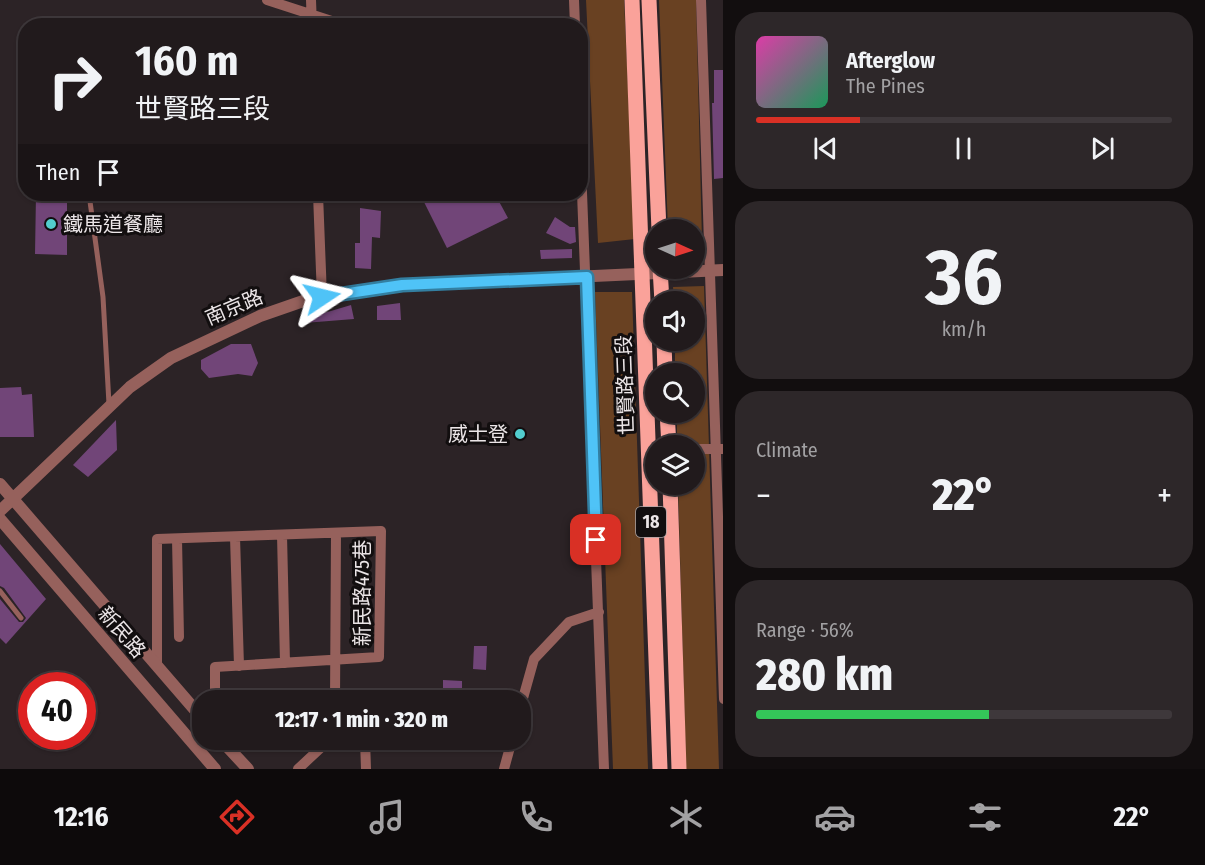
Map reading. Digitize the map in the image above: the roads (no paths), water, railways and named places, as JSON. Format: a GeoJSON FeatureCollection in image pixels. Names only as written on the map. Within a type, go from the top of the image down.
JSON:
{"type":"FeatureCollection","features":[{"type":"Feature","properties":{"kind":"main road","name":"世賢路三段"},"geometry":{"type":"LineString","coordinates":[[632,0],[660,769]]}},
{"type":"Feature","properties":{"kind":"main road"},"geometry":{"type":"LineString","coordinates":[[649,0],[659,219]]}},
{"type":"Feature","properties":{"kind":"main road","name":"18"},"geometry":{"type":"LineString","coordinates":[[670,495],[679,769]]}},
{"type":"Feature","properties":{"kind":"street"},"geometry":{"type":"LineString","coordinates":[[267,0],[324,18]]}},
{"type":"Feature","properties":{"kind":"street"},"geometry":{"type":"LineString","coordinates":[[311,0],[312,18]]}},
{"type":"Feature","properties":{"kind":"street"},"geometry":{"type":"LineString","coordinates":[[574,0],[575,18]]}},
{"type":"Feature","properties":{"kind":"street"},"geometry":{"type":"LineString","coordinates":[[700,0],[708,271],[719,449],[723,699]]}},
{"type":"Feature","properties":{"kind":"street"},"geometry":{"type":"LineString","coordinates":[[318,201],[322,297]]}},
{"type":"Feature","properties":{"kind":"street","name":"世賢路三段"},"geometry":{"type":"LineString","coordinates":[[583,201],[604,769]]}},
{"type":"Feature","properties":{"kind":"street","name":"南京路"},"geometry":{"type":"LineString","coordinates":[[708,271],[723,270]]}},
{"type":"Feature","properties":{"kind":"street","name":"南京路"},"geometry":{"type":"LineString","coordinates":[[0,511],[130,387],[171,357],[260,316],[309,299],[402,285],[645,274]]}},
{"type":"Feature","properties":{"kind":"street","name":"新民路"},"geometry":{"type":"LineString","coordinates":[[0,484],[192,706]]}},
{"type":"Feature","properties":{"kind":"street","name":"新民路"},"geometry":{"type":"LineString","coordinates":[[0,519],[215,769]]}},
{"type":"Feature","properties":{"kind":"street","name":"新民路475巷"},"geometry":{"type":"LineString","coordinates":[[157,665],[157,539],[381,531],[379,657],[215,668],[215,690]]}},
{"type":"Feature","properties":{"kind":"street","name":"新民路475巷"},"geometry":{"type":"LineString","coordinates":[[335,690],[336,533]]}},
{"type":"Feature","properties":{"kind":"street"},"geometry":{"type":"LineString","coordinates":[[282,535],[285,663]]}},
{"type":"Feature","properties":{"kind":"street"},"geometry":{"type":"LineString","coordinates":[[235,537],[239,666]]}},
{"type":"Feature","properties":{"kind":"street"},"geometry":{"type":"LineString","coordinates":[[177,539],[179,637]]}},
{"type":"Feature","properties":{"kind":"street"},"geometry":{"type":"LineString","coordinates":[[525,690],[534,659],[569,622],[599,612]]}},
{"type":"Feature","properties":{"kind":"street"},"geometry":{"type":"LineString","coordinates":[[230,750],[248,769]]}},
{"type":"Feature","properties":{"kind":"street"},"geometry":{"type":"LineString","coordinates":[[298,769],[318,750]]}},
{"type":"Feature","properties":{"kind":"street"},"geometry":{"type":"LineString","coordinates":[[365,750],[366,769]]}},
{"type":"Feature","properties":{"kind":"street"},"geometry":{"type":"LineString","coordinates":[[504,769],[509,750]]}},
{"type":"Feature","properties":{"kind":"lane"},"geometry":{"type":"LineString","coordinates":[[90,201],[103,297],[109,407]]}},
{"type":"Feature","properties":{"kind":"lane"},"geometry":{"type":"LineString","coordinates":[[0,591],[21,618]]}},
{"type":"Feature","properties":{"kind":"place","name":"鐵馬道餐廳"},"geometry":{"type":"Point","coordinates":[51,224]}},
{"type":"Feature","properties":{"kind":"place","name":"威士登"},"geometry":{"type":"Point","coordinates":[520,434]}}]}
